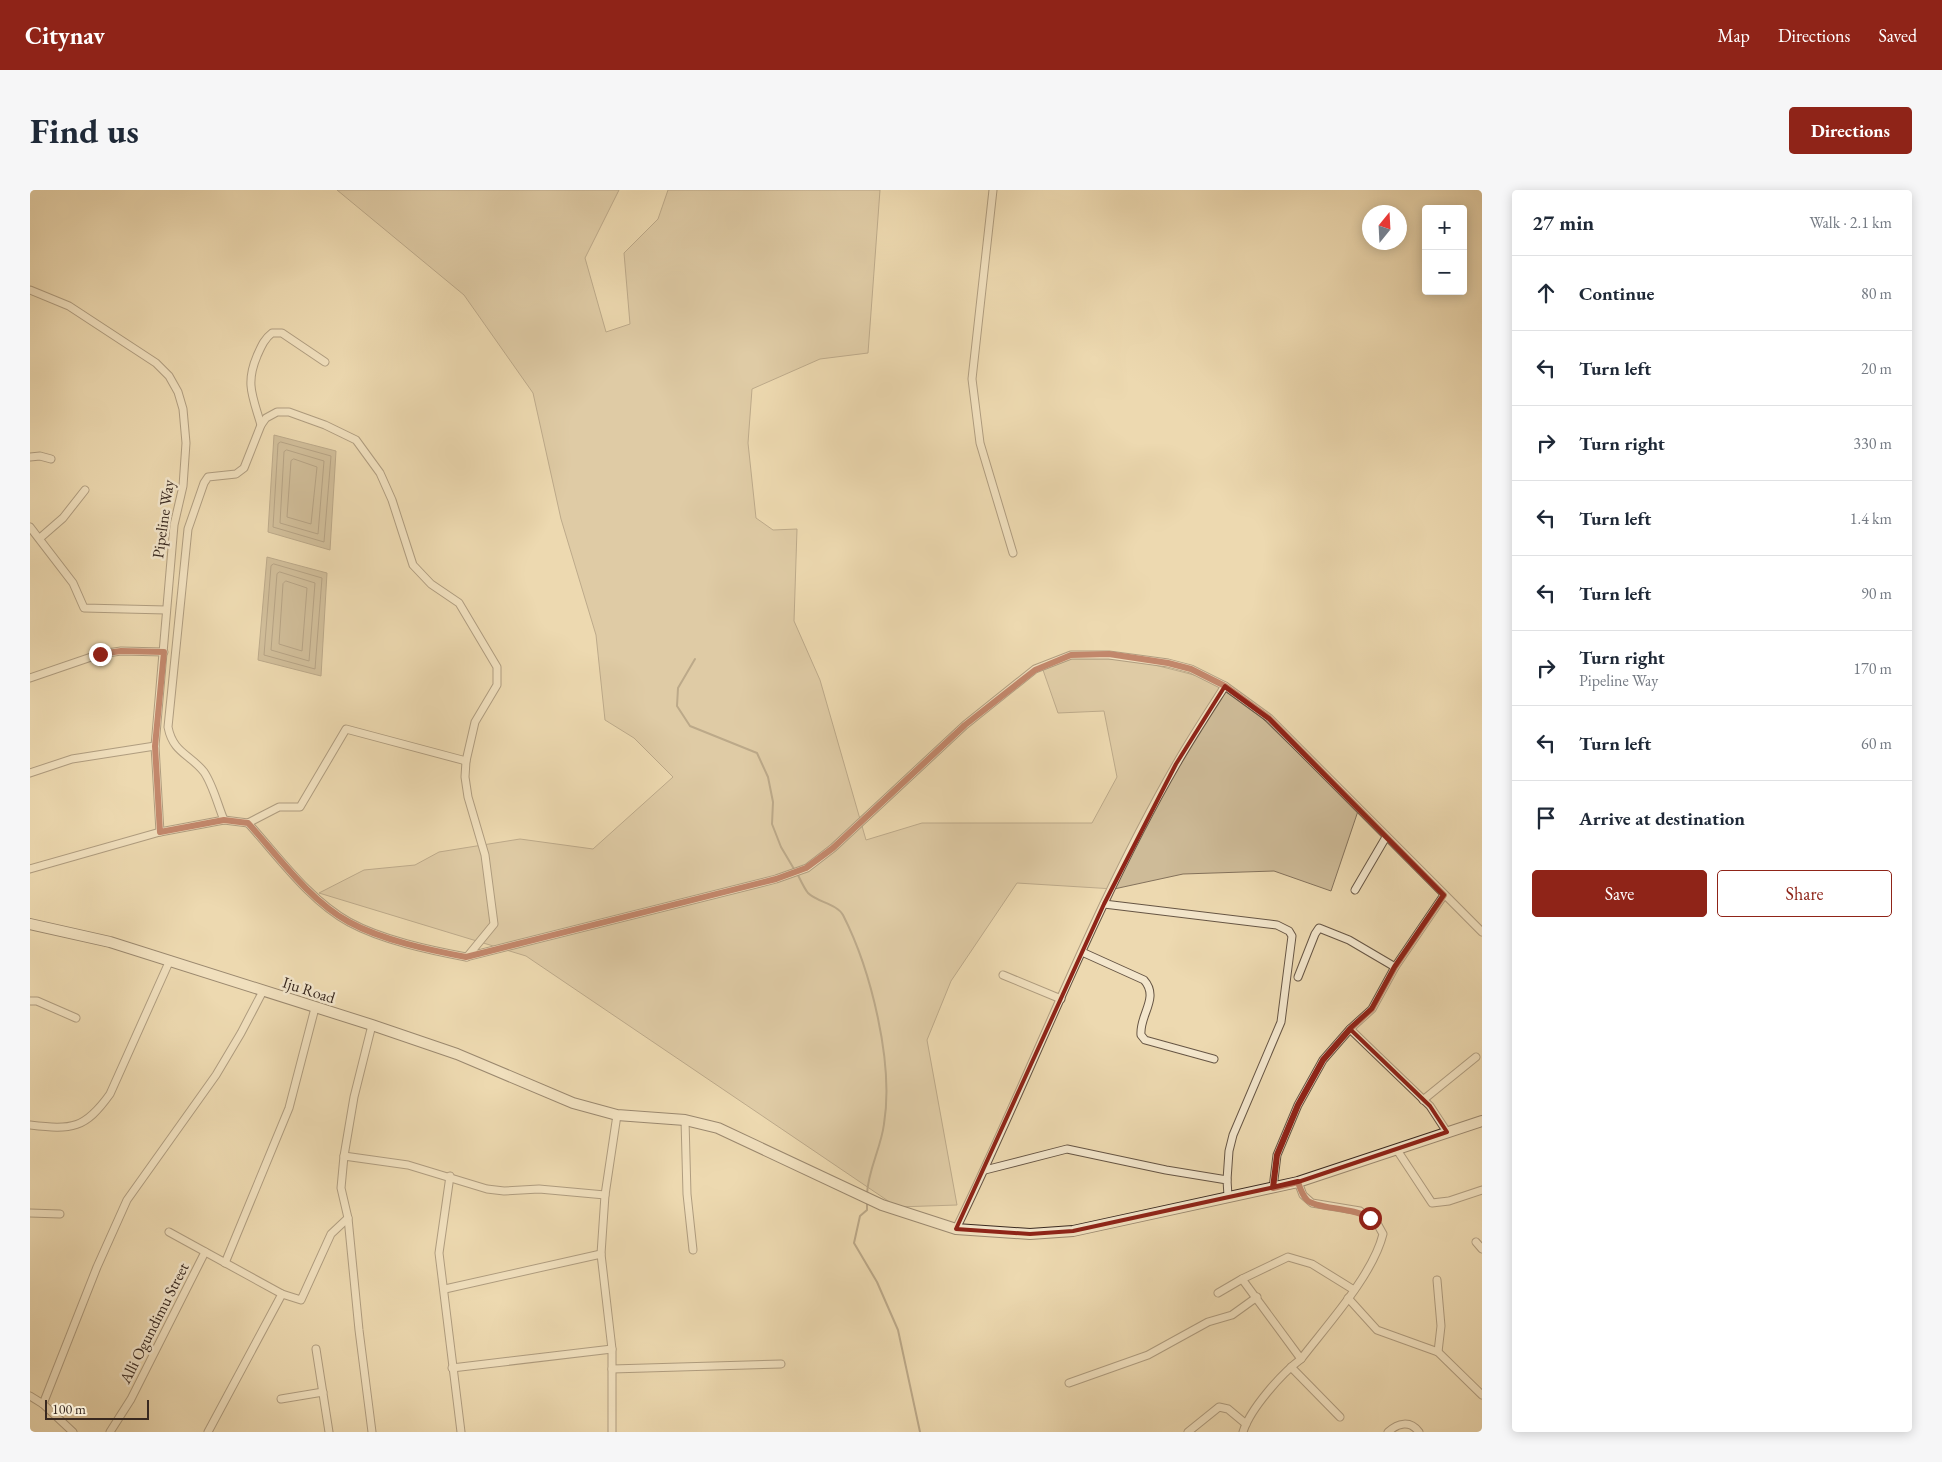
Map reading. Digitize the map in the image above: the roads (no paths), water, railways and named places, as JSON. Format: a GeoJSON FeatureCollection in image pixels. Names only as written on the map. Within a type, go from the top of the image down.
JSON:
{"type":"FeatureCollection","features":[{"type":"Feature","properties":{"kind":"main road","name":"Iju Road"},"geometry":{"type":"LineString","coordinates":[[30,924],[110,942],[372,1025],[457,1054],[573,1103],[617,1115],[685,1120],[718,1128],[882,1205],[956,1229],[1030,1234],[1073,1232],[1228,1196],[1298,1182],[1482,1121]]}},
{"type":"Feature","properties":{"kind":"street"},"geometry":{"type":"LineString","coordinates":[[993,190],[972,378],[980,442],[1013,553]]}},
{"type":"Feature","properties":{"kind":"street","name":"Pipeline Way"},"geometry":{"type":"LineString","coordinates":[[30,290],[69,306],[138,349],[162,370],[178,392],[186,443],[183,486],[174,525],[155,746],[160,832]]}},
{"type":"Feature","properties":{"kind":"street"},"geometry":{"type":"LineString","coordinates":[[261,425],[251,391],[250,375],[266,338],[272,333],[282,333],[325,362]]}},
{"type":"Feature","properties":{"kind":"street"},"geometry":{"type":"LineString","coordinates":[[224,820],[204,773],[170,740],[168,727],[188,529],[208,477],[236,474],[244,468],[261,425],[266,418],[277,412],[289,412],[348,435],[362,446],[380,473],[392,500],[413,565],[432,584],[459,603],[498,667],[497,686],[475,722],[466,761],[468,797],[485,855],[494,924],[466,957]]}},
{"type":"Feature","properties":{"kind":"street"},"geometry":{"type":"LineString","coordinates":[[30,457],[40,456],[51,459]]}},
{"type":"Feature","properties":{"kind":"street"},"geometry":{"type":"LineString","coordinates":[[40,538],[63,518],[85,490]]}},
{"type":"Feature","properties":{"kind":"street"},"geometry":{"type":"LineString","coordinates":[[30,527],[73,583],[84,608],[166,610]]}},
{"type":"Feature","properties":{"kind":"street"},"geometry":{"type":"LineString","coordinates":[[30,678],[100,654],[121,651],[164,652]]}},
{"type":"Feature","properties":{"kind":"street"},"geometry":{"type":"LineString","coordinates":[[248,823],[297,878],[349,922],[430,950],[466,957],[776,879],[806,868],[833,848],[965,725],[1035,670],[1071,655],[1109,654],[1168,663],[1191,669],[1225,686],[1269,718],[1482,932]]}},
{"type":"Feature","properties":{"kind":"street"},"geometry":{"type":"LineString","coordinates":[[956,1229],[985,1170],[1104,904],[1176,764],[1225,686]]}},
{"type":"Feature","properties":{"kind":"street"},"geometry":{"type":"LineString","coordinates":[[30,869],[160,832],[224,820],[248,823],[280,807],[300,807],[346,729],[466,761]]}},
{"type":"Feature","properties":{"kind":"street"},"geometry":{"type":"LineString","coordinates":[[30,773],[72,759],[155,746]]}},
{"type":"Feature","properties":{"kind":"street"},"geometry":{"type":"LineString","coordinates":[[1355,890],[1386,837]]}},
{"type":"Feature","properties":{"kind":"street"},"geometry":{"type":"LineString","coordinates":[[1273,1188],[1277,1155],[1298,1105],[1323,1060],[1350,1029],[1372,1009],[1395,967],[1444,895]]}},
{"type":"Feature","properties":{"kind":"street"},"geometry":{"type":"LineString","coordinates":[[1104,904],[1277,925],[1289,931],[1292,936],[1281,1022],[1233,1135],[1229,1151],[1228,1196]]}},
{"type":"Feature","properties":{"kind":"street"},"geometry":{"type":"LineString","coordinates":[[1298,977],[1319,928],[1349,940],[1395,967]]}},
{"type":"Feature","properties":{"kind":"street"},"geometry":{"type":"LineString","coordinates":[[1082,952],[1144,980],[1149,985],[1152,992],[1140,1030],[1145,1040],[1214,1059]]}},
{"type":"Feature","properties":{"kind":"street"},"geometry":{"type":"LineString","coordinates":[[30,1125],[72,1127],[83,1122],[98,1111],[110,1094],[170,960]]}},
{"type":"Feature","properties":{"kind":"street"},"geometry":{"type":"LineString","coordinates":[[1004,975],[1061,998]]}},
{"type":"Feature","properties":{"kind":"street"},"geometry":{"type":"LineString","coordinates":[[43,1404],[97,1267],[127,1200],[216,1074],[241,1033],[263,991]]}},
{"type":"Feature","properties":{"kind":"street"},"geometry":{"type":"LineString","coordinates":[[30,1001],[37,1000],[76,1018]]}},
{"type":"Feature","properties":{"kind":"street"},"geometry":{"type":"LineString","coordinates":[[226,1263],[289,1108],[315,1008]]}},
{"type":"Feature","properties":{"kind":"street"},"geometry":{"type":"LineString","coordinates":[[372,1025],[354,1097],[344,1156],[342,1188],[348,1218],[359,1330],[372,1432]]}},
{"type":"Feature","properties":{"kind":"street"},"geometry":{"type":"LineString","coordinates":[[1350,1029],[1423,1100],[1447,1132]]}},
{"type":"Feature","properties":{"kind":"street"},"geometry":{"type":"LineString","coordinates":[[1423,1100],[1476,1058]]}},
{"type":"Feature","properties":{"kind":"street"},"geometry":{"type":"LineString","coordinates":[[612,1432],[612,1349],[601,1254],[605,1196],[617,1115]]}},
{"type":"Feature","properties":{"kind":"street"},"geometry":{"type":"LineString","coordinates":[[685,1120],[687,1194],[693,1250]]}},
{"type":"Feature","properties":{"kind":"street"},"geometry":{"type":"LineString","coordinates":[[985,1170],[1067,1148],[1166,1170],[1227,1180]]}},
{"type":"Feature","properties":{"kind":"street"},"geometry":{"type":"LineString","coordinates":[[1398,1150],[1432,1203],[1449,1201],[1482,1190]]}},
{"type":"Feature","properties":{"kind":"street"},"geometry":{"type":"LineString","coordinates":[[344,1156],[408,1164],[487,1189],[504,1191],[539,1188],[605,1196]]}},
{"type":"Feature","properties":{"kind":"street"},"geometry":{"type":"LineString","coordinates":[[450,1176],[439,1253],[445,1289],[446,1316],[461,1432]]}},
{"type":"Feature","properties":{"kind":"street"},"geometry":{"type":"LineString","coordinates":[[1243,1432],[1246,1424],[1291,1366],[1301,1359],[1354,1290],[1380,1245],[1383,1234],[1378,1225],[1360,1212],[1312,1203],[1303,1195],[1298,1182]]}},
{"type":"Feature","properties":{"kind":"street"},"geometry":{"type":"LineString","coordinates":[[30,1213],[60,1214]]}},
{"type":"Feature","properties":{"kind":"street"},"geometry":{"type":"LineString","coordinates":[[170,1232],[282,1294],[301,1300],[331,1234],[348,1218]]}},
{"type":"Feature","properties":{"kind":"street"},"geometry":{"type":"LineString","coordinates":[[1476,1242],[1482,1249]]}},
{"type":"Feature","properties":{"kind":"street","name":"Alli Ogundimu Street"},"geometry":{"type":"LineString","coordinates":[[110,1432],[131,1399],[205,1252]]}},
{"type":"Feature","properties":{"kind":"street"},"geometry":{"type":"LineString","coordinates":[[445,1289],[601,1254]]}},
{"type":"Feature","properties":{"kind":"street"},"geometry":{"type":"LineString","coordinates":[[1218,1293],[1288,1257],[1312,1264],[1354,1290]]}},
{"type":"Feature","properties":{"kind":"street"},"geometry":{"type":"LineString","coordinates":[[1242,1279],[1258,1297],[1274,1324],[1301,1359]]}},
{"type":"Feature","properties":{"kind":"street"},"geometry":{"type":"LineString","coordinates":[[1438,1280],[1441,1326],[1438,1352]]}},
{"type":"Feature","properties":{"kind":"street"},"geometry":{"type":"LineString","coordinates":[[208,1432],[282,1294]]}},
{"type":"Feature","properties":{"kind":"street"},"geometry":{"type":"LineString","coordinates":[[1069,1383],[1148,1355],[1208,1322],[1232,1314],[1258,1297]]}},
{"type":"Feature","properties":{"kind":"street"},"geometry":{"type":"LineString","coordinates":[[1348,1298],[1377,1330],[1438,1352],[1482,1395]]}},
{"type":"Feature","properties":{"kind":"street"},"geometry":{"type":"LineString","coordinates":[[316,1349],[329,1432]]}},
{"type":"Feature","properties":{"kind":"street"},"geometry":{"type":"LineString","coordinates":[[452,1368],[612,1349]]}},
{"type":"Feature","properties":{"kind":"street"},"geometry":{"type":"LineString","coordinates":[[612,1368],[781,1364]]}},
{"type":"Feature","properties":{"kind":"street"},"geometry":{"type":"LineString","coordinates":[[1291,1366],[1340,1417]]}},
{"type":"Feature","properties":{"kind":"street"},"geometry":{"type":"LineString","coordinates":[[281,1399],[324,1392]]}},
{"type":"Feature","properties":{"kind":"street"},"geometry":{"type":"LineString","coordinates":[[30,1396],[43,1404],[65,1429],[73,1432]]}},
{"type":"Feature","properties":{"kind":"street"},"geometry":{"type":"LineString","coordinates":[[1188,1432],[1219,1407],[1228,1408],[1246,1424]]}},
{"type":"Feature","properties":{"kind":"street"},"geometry":{"type":"LineString","coordinates":[[1388,1432],[1397,1425],[1406,1424],[1415,1426],[1419,1432]]}},
{"type":"Feature","properties":{"kind":"water"},"geometry":{"type":"Polygon","coordinates":[[[274,435],[336,451],[330,550],[268,532],[274,435]]]}},
{"type":"Feature","properties":{"kind":"water"},"geometry":{"type":"Polygon","coordinates":[[[267,557],[327,573],[321,676],[258,660],[267,557]]]}},
{"type":"Feature","properties":{"kind":"waterway"},"geometry":{"type":"LineString","coordinates":[[695,659],[678,688],[677,706],[690,726],[757,753],[768,777],[773,802],[772,824],[781,847],[794,869]]}},
{"type":"Feature","properties":{"kind":"waterway"},"geometry":{"type":"LineString","coordinates":[[797,873],[808,893],[816,899],[836,908],[843,915],[863,962],[878,1017],[886,1073],[886,1100],[884,1124],[867,1194]]}},
{"type":"Feature","properties":{"kind":"waterway"},"geometry":{"type":"LineString","coordinates":[[867,1201],[867,1210],[860,1216],[854,1243],[877,1282],[898,1330],[920,1432]]}}]}
